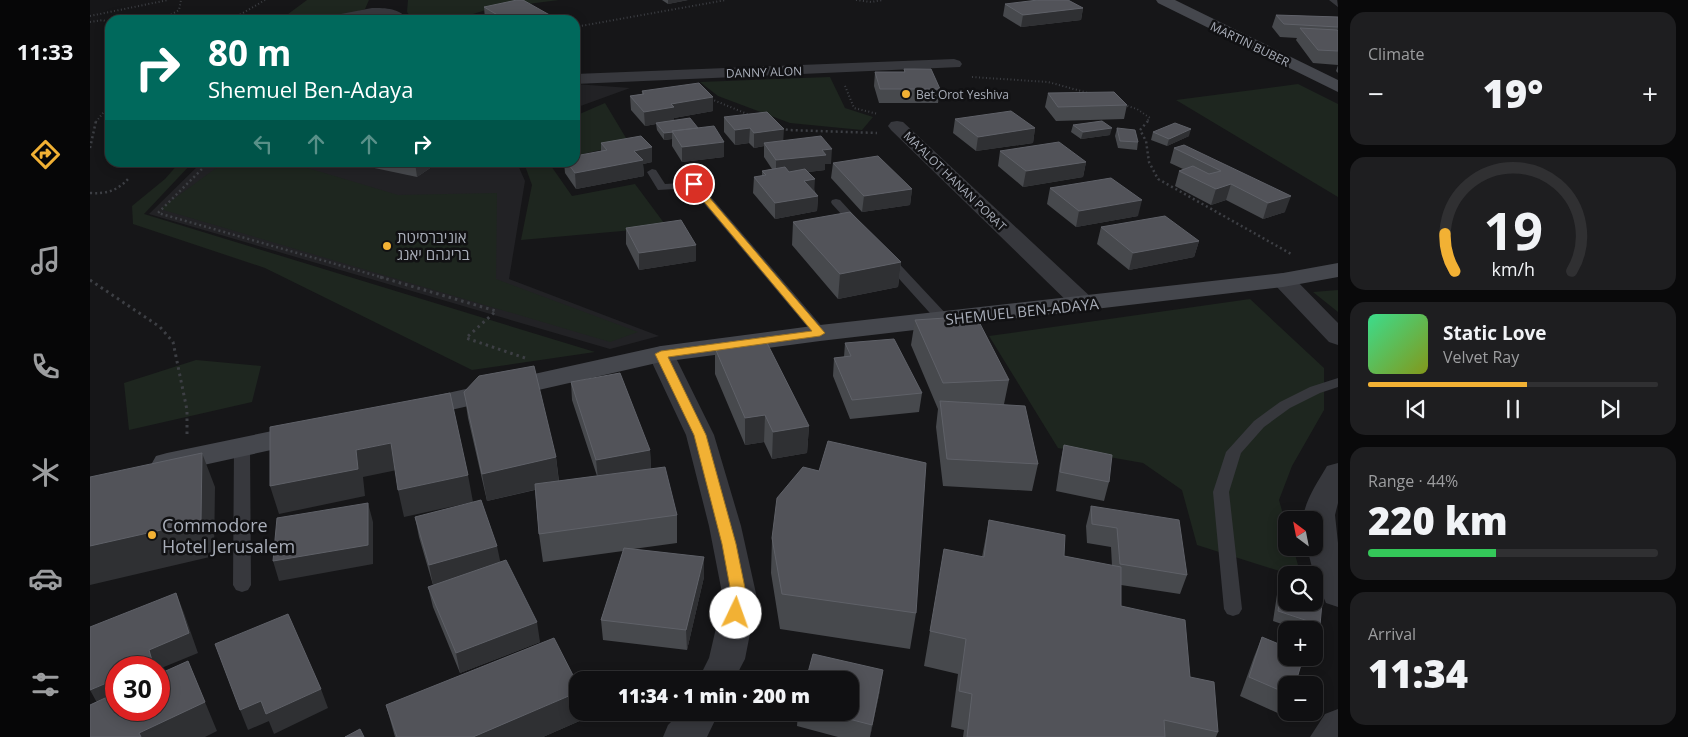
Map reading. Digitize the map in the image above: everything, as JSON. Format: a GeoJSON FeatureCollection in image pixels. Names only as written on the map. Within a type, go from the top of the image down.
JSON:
{"type":"FeatureCollection","features":[{"type":"Feature","properties":{"kind":"street","name":"MARTIN BUBER"},"geometry":{"type":"LineString","coordinates":[[1163,0],[1338,87]]}},
{"type":"Feature","properties":{"kind":"street"},"geometry":{"type":"LineString","coordinates":[[354,15],[379,6],[396,15]]}},
{"type":"Feature","properties":{"kind":"street","name":"DANNY ALON"},"geometry":{"type":"LineString","coordinates":[[580,79],[954,64]]}},
{"type":"Feature","properties":{"kind":"street","name":"MA’ALOT HANAN PORAT"},"geometry":{"type":"LineString","coordinates":[[901,130],[1084,304]]}},
{"type":"Feature","properties":{"kind":"street","name":"SHEMUEL BEN-ADAYA"},"geometry":{"type":"LineString","coordinates":[[387,415],[661,354],[820,333],[1283,280],[1331,272]]}},
{"type":"Feature","properties":{"kind":"street"},"geometry":{"type":"LineString","coordinates":[[1283,280],[1338,338]]}},
{"type":"Feature","properties":{"kind":"street"},"geometry":{"type":"LineString","coordinates":[[661,354],[700,435],[725,526],[740,598],[727,659],[721,671]]}},
{"type":"Feature","properties":{"kind":"street"},"geometry":{"type":"LineString","coordinates":[[143,468],[329,428]]}},
{"type":"Feature","properties":{"kind":"street"},"geometry":{"type":"LineString","coordinates":[[1338,473],[1331,484],[1319,516],[1324,554],[1338,594]]}},
{"type":"Feature","properties":{"kind":"street"},"geometry":{"type":"LineString","coordinates":[[682,737],[696,721]]}},
{"type":"Feature","properties":{"kind":"street"},"geometry":{"type":"LineString","coordinates":[[1329,737],[1338,725]]}},
{"type":"Feature","properties":{"kind":"lane"},"geometry":{"type":"LineString","coordinates":[[1333,0],[1338,4]]}},
{"type":"Feature","properties":{"kind":"lane"},"geometry":{"type":"LineString","coordinates":[[652,172],[662,188],[694,184],[820,333]]}},
{"type":"Feature","properties":{"kind":"lane"},"geometry":{"type":"LineString","coordinates":[[836,202],[863,232]]}},
{"type":"Feature","properties":{"kind":"lane"},"geometry":{"type":"LineString","coordinates":[[876,246],[943,319]]}},
{"type":"Feature","properties":{"kind":"lane"},"geometry":{"type":"LineString","coordinates":[[1233,609],[1221,492],[1234,452],[1259,424],[1285,405],[1315,390],[1338,382]]}},
{"type":"Feature","properties":{"kind":"lane"},"geometry":{"type":"LineString","coordinates":[[242,448],[242,584]]}},
{"type":"Feature","properties":{"kind":"path"},"geometry":{"type":"LineString","coordinates":[[90,16],[168,0]]}},
{"type":"Feature","properties":{"kind":"path"},"geometry":{"type":"LineString","coordinates":[[170,15],[179,10],[181,0]]}},
{"type":"Feature","properties":{"kind":"path"},"geometry":{"type":"LineString","coordinates":[[240,15],[265,0]]}},
{"type":"Feature","properties":{"kind":"path"},"geometry":{"type":"LineString","coordinates":[[580,27],[726,0]]}},
{"type":"Feature","properties":{"kind":"path"},"geometry":{"type":"LineString","coordinates":[[856,0],[871,2],[883,0]]}},
{"type":"Feature","properties":{"kind":"path"},"geometry":{"type":"LineString","coordinates":[[90,22],[105,21]]}},
{"type":"Feature","properties":{"kind":"path","name":"MA’ALOT HANAN PORAT"},"geometry":{"type":"LineString","coordinates":[[839,69],[854,108],[897,119],[893,122],[901,130]]}},
{"type":"Feature","properties":{"kind":"path"},"geometry":{"type":"LineString","coordinates":[[678,76],[700,95],[752,116]]}},
{"type":"Feature","properties":{"kind":"path"},"geometry":{"type":"LineString","coordinates":[[972,77],[1006,78],[1065,85],[1096,96]]}},
{"type":"Feature","properties":{"kind":"path"},"geometry":{"type":"LineString","coordinates":[[1120,104],[1137,109],[1150,118],[1140,130],[1146,141],[1149,162],[1158,179],[1331,272]]}},
{"type":"Feature","properties":{"kind":"path"},"geometry":{"type":"LineString","coordinates":[[90,148],[96,121],[105,110]]}},
{"type":"Feature","properties":{"kind":"path"},"geometry":{"type":"LineString","coordinates":[[779,127],[788,130],[901,130]]}},
{"type":"Feature","properties":{"kind":"path"},"geometry":{"type":"LineString","coordinates":[[204,167],[158,213],[496,311],[466,338],[571,374]]}},
{"type":"Feature","properties":{"kind":"path"},"geometry":{"type":"LineString","coordinates":[[90,193],[108,193],[121,188],[128,179]]}},
{"type":"Feature","properties":{"kind":"path"},"geometry":{"type":"LineString","coordinates":[[90,280],[160,327],[173,342],[187,410],[188,458]]}},
{"type":"Feature","properties":{"kind":"shaded area"},"geometry":{"type":"Polygon","coordinates":[[[307,0],[369,0],[365,9],[345,15],[287,15],[307,0]]]}},
{"type":"Feature","properties":{"kind":"shaded area"},"geometry":{"type":"Polygon","coordinates":[[[408,0],[559,0],[489,9],[470,15],[409,15],[407,12],[408,0]]]}},
{"type":"Feature","properties":{"kind":"shaded area"},"geometry":{"type":"Polygon","coordinates":[[[830,77],[845,108],[873,117],[862,130],[790,123],[718,96],[700,82],[830,77]]]}},
{"type":"Feature","properties":{"kind":"shaded area"},"geometry":{"type":"Polygon","coordinates":[[[580,84],[630,88],[580,106],[580,84]]]}},
{"type":"Feature","properties":{"kind":"shaded area"},"geometry":{"type":"Polygon","coordinates":[[[1298,84],[1338,104],[1338,197],[1176,100],[1298,84]]]}},
{"type":"Feature","properties":{"kind":"shaded area"},"geometry":{"type":"Polygon","coordinates":[[[605,103],[629,143],[580,155],[580,114],[605,103]]]}},
{"type":"Feature","properties":{"kind":"shaded area"},"geometry":{"type":"Polygon","coordinates":[[[176,167],[188,167],[144,214],[595,352],[472,370],[265,268],[133,224],[132,206],[165,179],[176,167]]]}},
{"type":"Feature","properties":{"kind":"shaded area","name":"אוניברסיטת בריגהם יאנג"},"geometry":{"type":"Polygon","coordinates":[[[197,167],[519,167],[525,181],[509,279],[659,336],[610,349],[149,214],[197,167]]]}},
{"type":"Feature","properties":{"kind":"shaded area","name":"אוניברסיטת בריגהם יאנג"},"geometry":{"type":"Polygon","coordinates":[[[218,167],[304,167],[398,195],[497,193],[496,279],[638,332],[610,342],[160,209],[218,167]]]}},
{"type":"Feature","properties":{"kind":"shaded area"},"geometry":{"type":"Polygon","coordinates":[[[525,167],[552,167],[572,196],[635,184],[667,227],[521,240],[532,185],[525,167]]]}},
{"type":"Feature","properties":{"kind":"shaded area"},"geometry":{"type":"Polygon","coordinates":[[[1338,290],[1338,312],[1313,292],[1338,290]]]}},
{"type":"Feature","properties":{"kind":"shaded area"},"geometry":{"type":"Polygon","coordinates":[[[1250,299],[1324,368],[1324,410],[1292,466],[1279,500],[1282,511],[1278,511],[1278,556],[1295,556],[1298,566],[1278,566],[1278,571],[1197,545],[1182,490],[1143,463],[1058,448],[989,336],[1250,299]]]}},
{"type":"Feature","properties":{"kind":"shaded area"},"geometry":{"type":"Polygon","coordinates":[[[196,360],[261,366],[252,402],[129,430],[124,383],[196,360]]]}},
{"type":"Feature","properties":{"kind":"building"},"geometry":{"type":"Polygon","coordinates":[[[523,0],[550,15],[498,15],[484,7],[523,0]]]}},
{"type":"Feature","properties":{"kind":"building"},"geometry":{"type":"Polygon","coordinates":[[[1038,0],[1068,0],[1083,8],[1023,15],[1005,4],[1038,0]]]}},
{"type":"Feature","properties":{"kind":"building"},"geometry":{"type":"Polygon","coordinates":[[[1276,15],[1338,17],[1338,27],[1284,24],[1276,15]]]}},
{"type":"Feature","properties":{"kind":"building"},"geometry":{"type":"Polygon","coordinates":[[[1300,28],[1337,30],[1338,51],[1318,50],[1300,28]]]}},
{"type":"Feature","properties":{"kind":"building"},"geometry":{"type":"Polygon","coordinates":[[[904,69],[931,69],[940,89],[880,89],[875,72],[905,72],[904,69]]]}},
{"type":"Feature","properties":{"kind":"building"},"geometry":{"type":"Polygon","coordinates":[[[699,83],[713,97],[671,104],[674,107],[644,112],[630,96],[644,94],[642,91],[699,83]]]}},
{"type":"Feature","properties":{"kind":"building"},"geometry":{"type":"Polygon","coordinates":[[[1114,92],[1127,105],[1058,107],[1048,93],[1114,92]]]}},
{"type":"Feature","properties":{"kind":"building"},"geometry":{"type":"Polygon","coordinates":[[[1011,111],[1035,128],[978,137],[955,119],[1011,111]]]}},
{"type":"Feature","properties":{"kind":"building"},"geometry":{"type":"Polygon","coordinates":[[[767,112],[784,129],[754,133],[750,128],[735,130],[724,117],[767,112]]]}},
{"type":"Feature","properties":{"kind":"building"},"geometry":{"type":"Polygon","coordinates":[[[690,118],[698,128],[664,133],[656,123],[690,118]]]}},
{"type":"Feature","properties":{"kind":"building"},"geometry":{"type":"Polygon","coordinates":[[[1102,121],[1112,128],[1083,132],[1073,125],[1102,121]]]}},
{"type":"Feature","properties":{"kind":"building"},"geometry":{"type":"Polygon","coordinates":[[[1175,123],[1191,129],[1169,139],[1153,132],[1175,123]]]}},
{"type":"Feature","properties":{"kind":"building"},"geometry":{"type":"Polygon","coordinates":[[[714,126],[724,142],[682,147],[672,131],[714,126]]]}},
{"type":"Feature","properties":{"kind":"building"},"geometry":{"type":"Polygon","coordinates":[[[1117,128],[1135,130],[1138,142],[1120,141],[1117,128]]]}},
{"type":"Feature","properties":{"kind":"building"},"geometry":{"type":"Polygon","coordinates":[[[641,136],[652,147],[634,151],[643,160],[575,173],[571,167],[580,167],[580,155],[607,150],[601,143],[641,136]]]}},
{"type":"Feature","properties":{"kind":"building"},"geometry":{"type":"Polygon","coordinates":[[[821,136],[832,149],[822,150],[826,155],[776,160],[764,143],[821,136]]]}},
{"type":"Feature","properties":{"kind":"building"},"geometry":{"type":"Polygon","coordinates":[[[1059,142],[1086,162],[1026,171],[1000,151],[1059,142]]]}},
{"type":"Feature","properties":{"kind":"building"},"geometry":{"type":"Polygon","coordinates":[[[1184,145],[1291,196],[1268,203],[1231,184],[1216,189],[1179,171],[1193,166],[1209,174],[1221,171],[1174,148],[1184,145]]]}},
{"type":"Feature","properties":{"kind":"building"},"geometry":{"type":"Polygon","coordinates":[[[878,156],[912,189],[864,196],[833,163],[878,156]]]}},
{"type":"Feature","properties":{"kind":"building"},"geometry":{"type":"Polygon","coordinates":[[[785,167],[789,172],[805,169],[815,179],[804,181],[818,196],[775,203],[754,177],[766,175],[762,171],[785,167]]]}},
{"type":"Feature","properties":{"kind":"building"},"geometry":{"type":"Polygon","coordinates":[[[1111,178],[1142,200],[1079,211],[1050,188],[1111,178]]]}},
{"type":"Feature","properties":{"kind":"building"},"geometry":{"type":"Polygon","coordinates":[[[850,212],[901,262],[840,274],[793,222],[850,212]]]}},
{"type":"Feature","properties":{"kind":"building"},"geometry":{"type":"Polygon","coordinates":[[[1165,216],[1199,241],[1133,253],[1101,227],[1165,216]]]}},
{"type":"Feature","properties":{"kind":"building"},"geometry":{"type":"Polygon","coordinates":[[[681,220],[696,245],[639,253],[626,228],[681,220]]]}},
{"type":"Feature","properties":{"kind":"building"},"geometry":{"type":"Polygon","coordinates":[[[976,316],[1009,380],[943,383],[915,320],[976,316]]]}},
{"type":"Feature","properties":{"kind":"building"},"geometry":{"type":"Polygon","coordinates":[[[894,339],[922,393],[852,400],[834,358],[851,356],[845,343],[894,339]]]}},
{"type":"Feature","properties":{"kind":"building"},"geometry":{"type":"Polygon","coordinates":[[[766,341],[809,426],[773,432],[765,415],[745,418],[715,348],[766,341]]]}},
{"type":"Feature","properties":{"kind":"building"},"geometry":{"type":"Polygon","coordinates":[[[534,366],[556,457],[482,474],[464,392],[479,376],[534,366]]]}},
{"type":"Feature","properties":{"kind":"building"},"geometry":{"type":"Polygon","coordinates":[[[620,373],[650,450],[596,460],[571,382],[620,373]]]}},
{"type":"Feature","properties":{"kind":"building"},"geometry":{"type":"Polygon","coordinates":[[[450,393],[468,475],[398,490],[391,443],[356,450],[358,469],[270,486],[270,427],[450,393]]]}},
{"type":"Feature","properties":{"kind":"building"},"geometry":{"type":"Polygon","coordinates":[[[940,401],[1025,406],[1038,464],[947,459],[940,401]]]}},
{"type":"Feature","properties":{"kind":"building"},"geometry":{"type":"Polygon","coordinates":[[[828,441],[926,463],[916,613],[782,594],[772,538],[777,498],[803,467],[819,471],[828,441]]]}},
{"type":"Feature","properties":{"kind":"building"},"geometry":{"type":"Polygon","coordinates":[[[1064,445],[1112,455],[1109,482],[1060,472],[1064,445]]]}},
{"type":"Feature","properties":{"kind":"building"},"geometry":{"type":"Polygon","coordinates":[[[202,453],[201,521],[90,546],[90,477],[202,453]]]}},
{"type":"Feature","properties":{"kind":"building"},"geometry":{"type":"Polygon","coordinates":[[[665,467],[677,515],[539,534],[535,484],[665,467]]]}},
{"type":"Feature","properties":{"kind":"building"},"geometry":{"type":"Polygon","coordinates":[[[481,500],[497,546],[429,565],[415,517],[481,500]]]}},
{"type":"Feature","properties":{"kind":"building"},"geometry":{"type":"Polygon","coordinates":[[[368,503],[368,545],[273,561],[277,518],[368,503]]]}},
{"type":"Feature","properties":{"kind":"building"},"geometry":{"type":"Polygon","coordinates":[[[1091,506],[1179,520],[1187,575],[1120,564],[1117,528],[1092,524],[1091,506]]]}},
{"type":"Feature","properties":{"kind":"building"},"geometry":{"type":"Polygon","coordinates":[[[989,520],[1065,535],[1064,556],[1121,567],[1121,606],[1185,620],[1190,677],[1214,682],[1218,732],[1164,720],[1165,737],[967,737],[972,694],[959,691],[966,639],[930,631],[944,549],[984,557],[989,520]]]}},
{"type":"Feature","properties":{"kind":"building"},"geometry":{"type":"Polygon","coordinates":[[[624,548],[704,557],[686,630],[601,620],[624,548]]]}},
{"type":"Feature","properties":{"kind":"building"},"geometry":{"type":"Polygon","coordinates":[[[506,560],[537,622],[456,653],[428,587],[506,560]]]}},
{"type":"Feature","properties":{"kind":"building"},"geometry":{"type":"Polygon","coordinates":[[[176,593],[189,633],[149,650],[151,656],[105,656],[105,684],[90,690],[90,627],[176,593]]]}},
{"type":"Feature","properties":{"kind":"building"},"geometry":{"type":"Polygon","coordinates":[[[1278,611],[1321,611],[1320,621],[1308,621],[1278,611]]]}},
{"type":"Feature","properties":{"kind":"building"},"geometry":{"type":"Polygon","coordinates":[[[288,614],[321,689],[266,714],[261,701],[240,710],[215,644],[288,614]]]}},
{"type":"Feature","properties":{"kind":"building"},"geometry":{"type":"Polygon","coordinates":[[[1262,637],[1278,644],[1278,666],[1301,666],[1298,676],[1278,676],[1278,690],[1249,677],[1262,637]]]}},
{"type":"Feature","properties":{"kind":"building"},"geometry":{"type":"Polygon","coordinates":[[[554,638],[571,671],[569,671],[569,696],[473,737],[397,737],[386,705],[554,638]]]}},
{"type":"Feature","properties":{"kind":"building"},"geometry":{"type":"Polygon","coordinates":[[[813,654],[883,670],[872,725],[857,721],[859,721],[859,671],[808,671],[813,654]]]}},
{"type":"Feature","properties":{"kind":"building"},"geometry":{"type":"Polygon","coordinates":[[[188,661],[205,702],[170,718],[170,669],[188,661]]]}},
{"type":"Feature","properties":{"kind":"building"},"geometry":{"type":"Polygon","coordinates":[[[105,698],[105,721],[165,721],[139,733],[141,737],[90,737],[90,705],[105,698]]]}},
{"type":"Feature","properties":{"kind":"building"},"geometry":{"type":"Polygon","coordinates":[[[360,729],[364,737],[345,737],[360,729]]]}},
{"type":"Feature","properties":{"kind":"place","name":"Bet Orot Yeshiva"},"geometry":{"type":"Point","coordinates":[906,94]}},
{"type":"Feature","properties":{"kind":"place","name":"אוניברסיטת בריגהם יאנג"},"geometry":{"type":"Point","coordinates":[387,246]}},
{"type":"Feature","properties":{"kind":"place","name":"Commodore Hotel Jerusalem"},"geometry":{"type":"Point","coordinates":[152,535]}},
{"type":"Feature","properties":{"kind":"route"},"geometry":{"type":"LineString","coordinates":[[694,184],[820,333],[661,354],[700,435],[725,526],[740,598],[736,613]]}}]}
